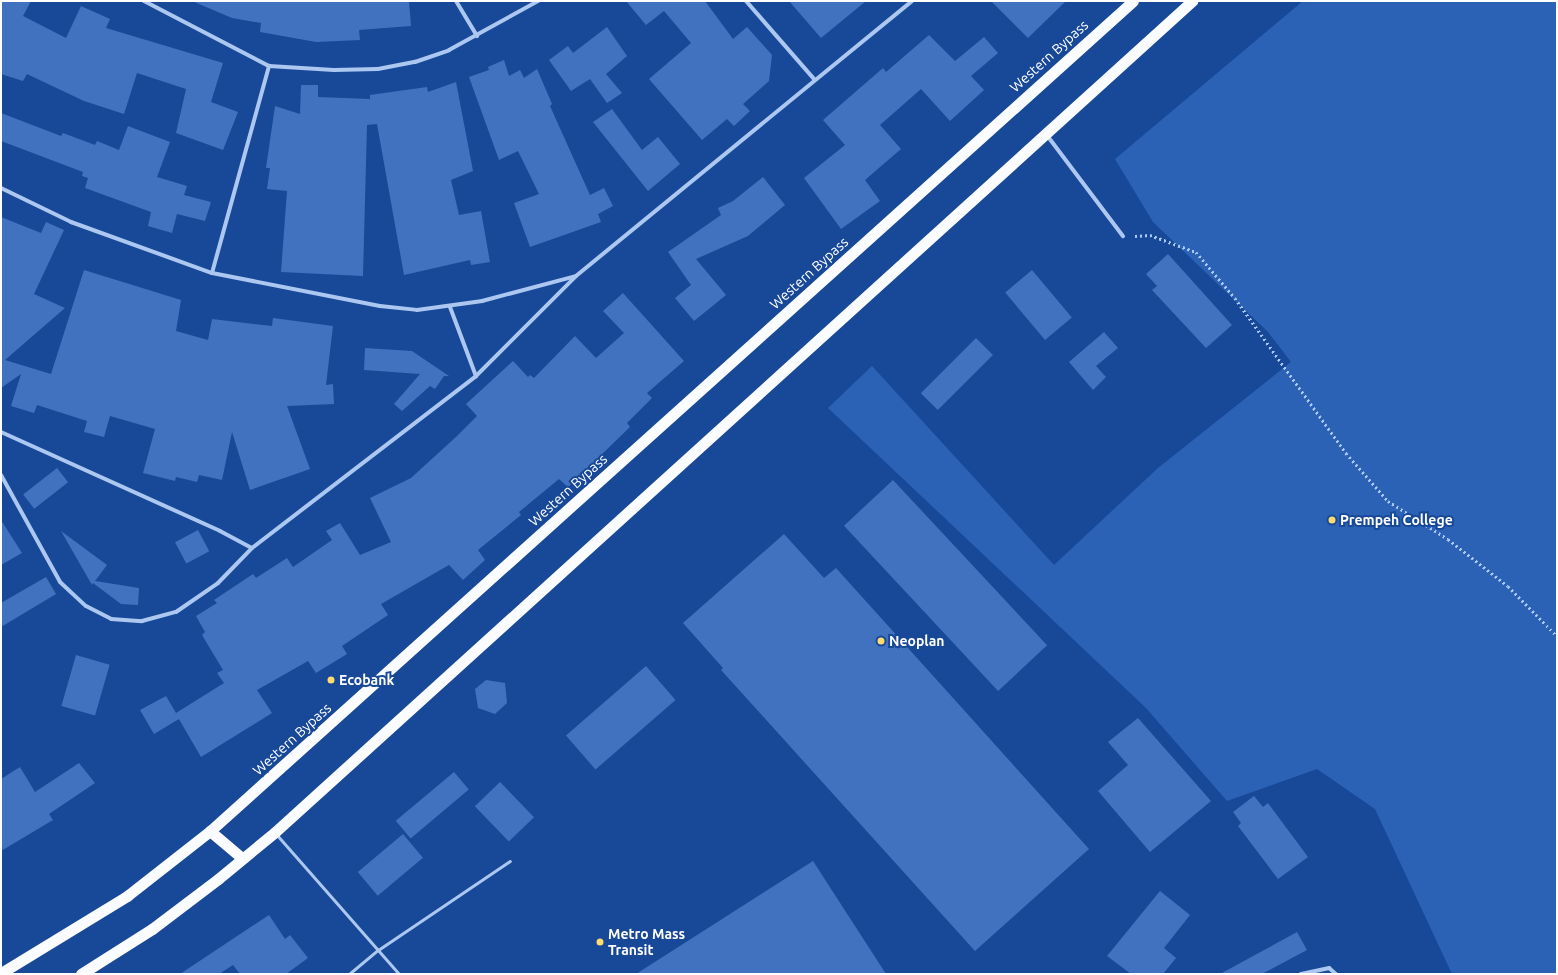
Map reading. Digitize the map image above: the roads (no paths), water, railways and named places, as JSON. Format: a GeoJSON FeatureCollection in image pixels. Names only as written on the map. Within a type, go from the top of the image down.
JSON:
{"type":"FeatureCollection","features":[{"type":"Feature","properties":{"kind":"highway","name":"Western Bypass"},"geometry":{"type":"LineString","coordinates":[[1,973],[127,896],[210,831],[1133,1]]}},
{"type":"Feature","properties":{"kind":"highway"},"geometry":{"type":"LineString","coordinates":[[82,974],[152,929],[218,880],[242,858],[275,832],[1192,1]]}},
{"type":"Feature","properties":{"kind":"highway"},"geometry":{"type":"LineString","coordinates":[[210,831],[242,858]]}},
{"type":"Feature","properties":{"kind":"street"},"geometry":{"type":"LineString","coordinates":[[144,1],[269,66],[334,70],[378,69],[415,62],[449,50],[477,36],[538,1]]}},
{"type":"Feature","properties":{"kind":"street"},"geometry":{"type":"LineString","coordinates":[[456,1],[477,36]]}},
{"type":"Feature","properties":{"kind":"street"},"geometry":{"type":"LineString","coordinates":[[746,1],[814,79]]}},
{"type":"Feature","properties":{"kind":"street"},"geometry":{"type":"LineString","coordinates":[[1,475],[60,582],[86,606],[111,619],[142,621],[176,612],[218,583],[252,548],[476,376],[576,276],[814,79],[912,1]]}},
{"type":"Feature","properties":{"kind":"street"},"geometry":{"type":"LineString","coordinates":[[212,273],[269,66]]}},
{"type":"Feature","properties":{"kind":"street"},"geometry":{"type":"LineString","coordinates":[[1045,133],[1123,236]]}},
{"type":"Feature","properties":{"kind":"street"},"geometry":{"type":"LineString","coordinates":[[1,188],[71,222],[212,273],[380,306],[417,310],[450,307],[482,301],[576,276]]}},
{"type":"Feature","properties":{"kind":"street"},"geometry":{"type":"LineString","coordinates":[[450,307],[476,376]]}},
{"type":"Feature","properties":{"kind":"street"},"geometry":{"type":"LineString","coordinates":[[1,432],[220,531],[252,548]]}},
{"type":"Feature","properties":{"kind":"street"},"geometry":{"type":"LineString","coordinates":[[1301,974],[1329,968],[1336,974]]}},
{"type":"Feature","properties":{"kind":"lane"},"geometry":{"type":"LineString","coordinates":[[275,832],[399,974]]}},
{"type":"Feature","properties":{"kind":"lane"},"geometry":{"type":"LineString","coordinates":[[350,974],[378,950],[510,861]]}},
{"type":"Feature","properties":{"kind":"place","name":"Prempeh College"},"geometry":{"type":"Point","coordinates":[1332,520]}},
{"type":"Feature","properties":{"kind":"place","name":"Neoplan"},"geometry":{"type":"Point","coordinates":[881,641]}},
{"type":"Feature","properties":{"kind":"place","name":"Ecobank"},"geometry":{"type":"Point","coordinates":[331,680]}},
{"type":"Feature","properties":{"kind":"place","name":"Metro Mass Transit"},"geometry":{"type":"Point","coordinates":[600,942]}}]}
